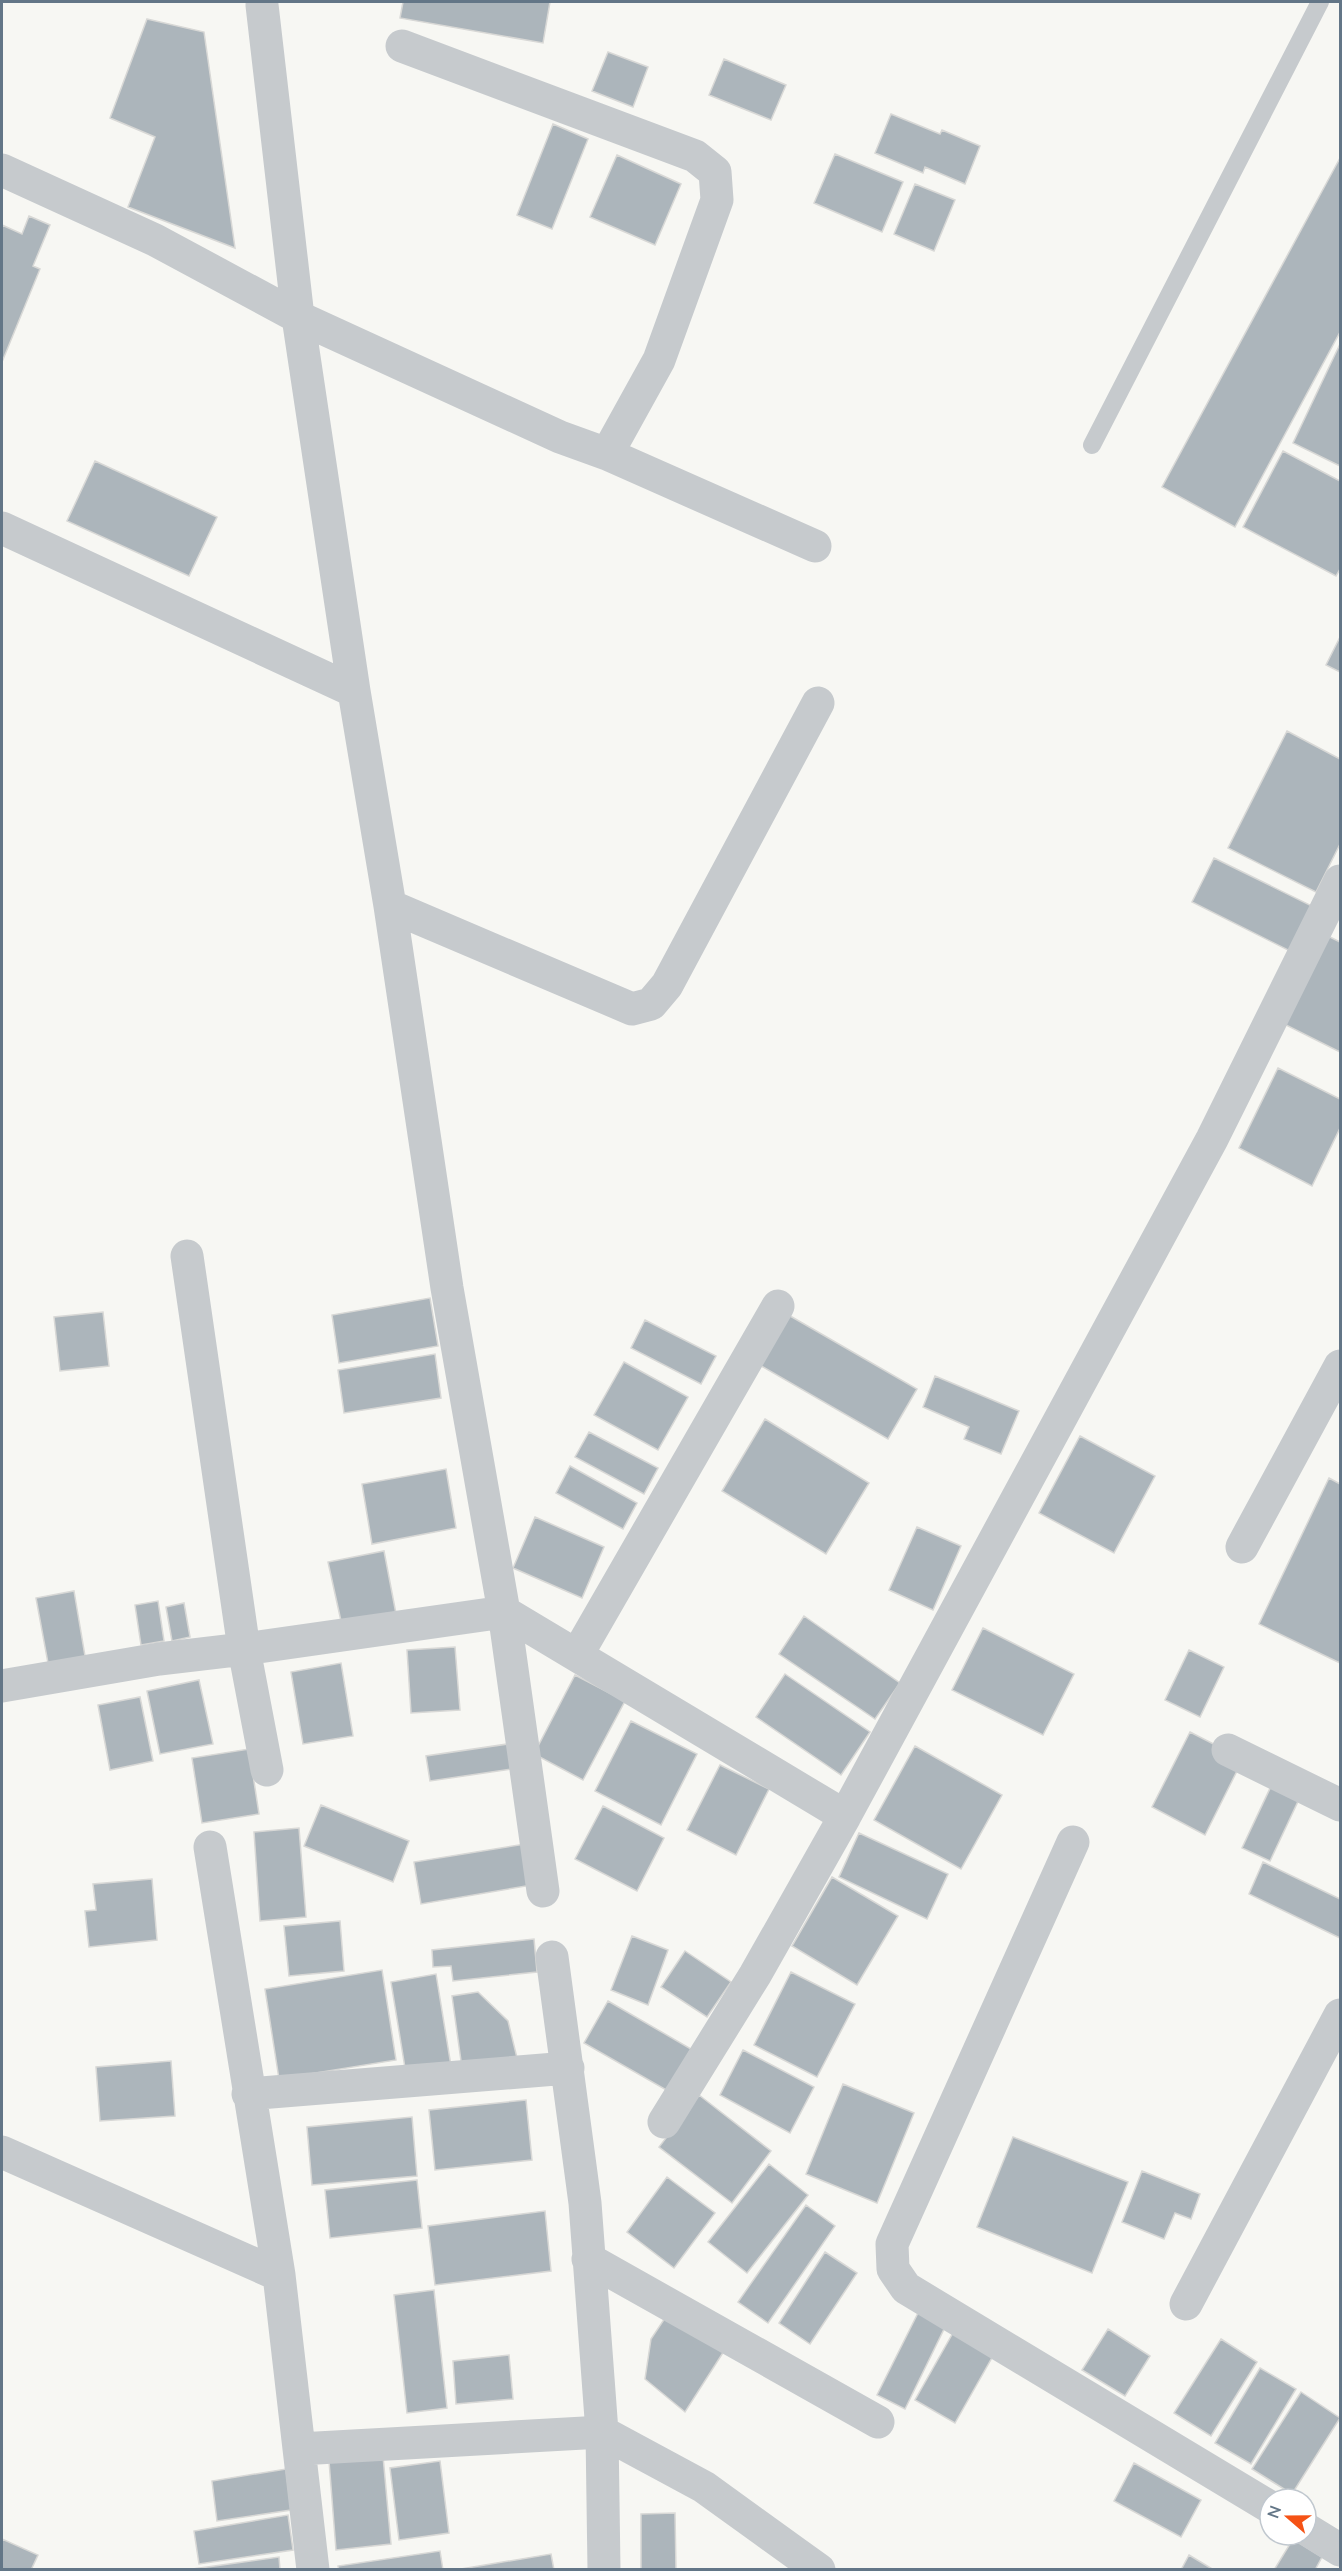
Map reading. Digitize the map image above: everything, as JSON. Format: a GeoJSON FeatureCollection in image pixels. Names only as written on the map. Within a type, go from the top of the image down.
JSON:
{"type":"FeatureCollection","features":[{"type":"Feature","properties":{"kind":"street"},"geometry":{"type":"LineString","coordinates":[[262,5],[298,317],[447,1288],[504,1612],[543,1891]]}},
{"type":"Feature","properties":{"kind":"street"},"geometry":{"type":"LineString","coordinates":[[402,46],[695,156],[715,172],[717,200],[659,360],[608,454]]}},
{"type":"Feature","properties":{"kind":"street"},"geometry":{"type":"LineString","coordinates":[[2,170],[155,240],[298,317],[560,437],[608,454],[815,546]]}},
{"type":"Feature","properties":{"kind":"street"},"geometry":{"type":"LineString","coordinates":[[2,528],[354,691]]}},
{"type":"Feature","properties":{"kind":"street"},"geometry":{"type":"LineString","coordinates":[[390,906],[633,1009],[651,1004],[667,985],[818,703]]}},
{"type":"Feature","properties":{"kind":"street"},"geometry":{"type":"LineString","coordinates":[[664,2122],[755,1974],[845,1816],[1206,1149],[1341,881]]}},
{"type":"Feature","properties":{"kind":"street"},"geometry":{"type":"LineString","coordinates":[[187,1256],[244,1649],[267,1770]]}},
{"type":"Feature","properties":{"kind":"street"},"geometry":{"type":"LineString","coordinates":[[577,1655],[778,1306]]}},
{"type":"Feature","properties":{"kind":"street"},"geometry":{"type":"LineString","coordinates":[[1242,1546],[1341,1366]]}},
{"type":"Feature","properties":{"kind":"street"},"geometry":{"type":"LineString","coordinates":[[2,1686],[159,1659],[504,1612],[845,1816]]}},
{"type":"Feature","properties":{"kind":"street"},"geometry":{"type":"LineString","coordinates":[[1228,1750],[1341,1805]]}},
{"type":"Feature","properties":{"kind":"street"},"geometry":{"type":"LineString","coordinates":[[1073,1842],[892,2244],[893,2269],[906,2288],[1258,2500]]}},
{"type":"Feature","properties":{"kind":"street"},"geometry":{"type":"LineString","coordinates":[[210,1847],[279,2275],[313,2570]]}},
{"type":"Feature","properties":{"kind":"street"},"geometry":{"type":"LineString","coordinates":[[552,1957],[585,2203],[602,2432],[604,2570]]}},
{"type":"Feature","properties":{"kind":"street"},"geometry":{"type":"LineString","coordinates":[[1186,2304],[1341,2015]]}},
{"type":"Feature","properties":{"kind":"street"},"geometry":{"type":"LineString","coordinates":[[248,2094],[568,2068]]}},
{"type":"Feature","properties":{"kind":"street"},"geometry":{"type":"LineString","coordinates":[[2,2162],[279,2275]]}},
{"type":"Feature","properties":{"kind":"street"},"geometry":{"type":"LineString","coordinates":[[588,2259],[878,2422]]}},
{"type":"Feature","properties":{"kind":"street"},"geometry":{"type":"LineString","coordinates":[[299,2449],[602,2432],[704,2487],[819,2570]]}},
{"type":"Feature","properties":{"kind":"street"},"geometry":{"type":"LineString","coordinates":[[1318,2536],[1341,2550]]}},
{"type":"Feature","properties":{"kind":"lane"},"geometry":{"type":"LineString","coordinates":[[1092,445],[1320,2]]}},
{"type":"Feature","properties":{"kind":"building"},"geometry":{"type":"Polygon","coordinates":[[[403,2],[550,2],[543,43],[400,18],[403,2]]]}},
{"type":"Feature","properties":{"kind":"building"},"geometry":{"type":"Polygon","coordinates":[[[147,19],[204,32],[235,248],[128,207],[155,137],[110,118],[147,19]]]}},
{"type":"Feature","properties":{"kind":"building"},"geometry":{"type":"Polygon","coordinates":[[[608,52],[648,67],[633,107],[592,91],[608,52]]]}},
{"type":"Feature","properties":{"kind":"building"},"geometry":{"type":"Polygon","coordinates":[[[724,59],[786,85],[771,120],[709,95],[724,59]]]}},
{"type":"Feature","properties":{"kind":"building"},"geometry":{"type":"Polygon","coordinates":[[[891,114],[940,134],[942,130],[980,146],[965,184],[925,167],[923,173],[875,153],[891,114]]]}},
{"type":"Feature","properties":{"kind":"building"},"geometry":{"type":"Polygon","coordinates":[[[553,124],[588,139],[552,229],[517,215],[553,124]]]}},
{"type":"Feature","properties":{"kind":"building"},"geometry":{"type":"Polygon","coordinates":[[[835,154],[903,182],[882,232],[814,203],[835,154]]]}},
{"type":"Feature","properties":{"kind":"building"},"geometry":{"type":"Polygon","coordinates":[[[617,155],[681,184],[655,245],[590,217],[617,155]]]}},
{"type":"Feature","properties":{"kind":"building"},"geometry":{"type":"Polygon","coordinates":[[[1340,158],[1340,332],[1235,527],[1162,487],[1340,158]]]}},
{"type":"Feature","properties":{"kind":"building"},"geometry":{"type":"Polygon","coordinates":[[[915,184],[955,200],[934,251],[894,234],[915,184]]]}},
{"type":"Feature","properties":{"kind":"building"},"geometry":{"type":"Polygon","coordinates":[[[29,216],[50,225],[33,266],[40,269],[2,362],[2,225],[22,234],[29,216]]]}},
{"type":"Feature","properties":{"kind":"building"},"geometry":{"type":"Polygon","coordinates":[[[1340,344],[1340,466],[1293,443],[1340,344]]]}},
{"type":"Feature","properties":{"kind":"building"},"geometry":{"type":"Polygon","coordinates":[[[1283,451],[1340,481],[1340,569],[1336,576],[1243,527],[1283,451]]]}},
{"type":"Feature","properties":{"kind":"building"},"geometry":{"type":"Polygon","coordinates":[[[95,461],[217,517],[189,576],[67,521],[95,461]]]}},
{"type":"Feature","properties":{"kind":"building"},"geometry":{"type":"Polygon","coordinates":[[[1340,637],[1340,672],[1326,665],[1340,637]]]}},
{"type":"Feature","properties":{"kind":"building"},"geometry":{"type":"Polygon","coordinates":[[[1287,731],[1340,759],[1340,844],[1316,892],[1228,848],[1287,731]]]}},
{"type":"Feature","properties":{"kind":"building"},"geometry":{"type":"Polygon","coordinates":[[[1214,858],[1318,909],[1296,954],[1192,902],[1214,858]]]}},
{"type":"Feature","properties":{"kind":"building"},"geometry":{"type":"Polygon","coordinates":[[[1318,931],[1340,942],[1340,1052],[1274,1019],[1318,931]]]}},
{"type":"Feature","properties":{"kind":"building"},"geometry":{"type":"Polygon","coordinates":[[[1278,1068],[1340,1099],[1340,1128],[1312,1186],[1239,1148],[1278,1068]]]}},
{"type":"Feature","properties":{"kind":"building"},"geometry":{"type":"Polygon","coordinates":[[[430,1298],[438,1346],[339,1363],[332,1315],[430,1298]]]}},
{"type":"Feature","properties":{"kind":"building"},"geometry":{"type":"Polygon","coordinates":[[[103,1312],[109,1366],[60,1371],[54,1317],[103,1312]]]}},
{"type":"Feature","properties":{"kind":"building"},"geometry":{"type":"Polygon","coordinates":[[[785,1313],[917,1389],[888,1439],[756,1363],[785,1313]]]}},
{"type":"Feature","properties":{"kind":"building"},"geometry":{"type":"Polygon","coordinates":[[[645,1320],[716,1356],[701,1384],[631,1348],[645,1320]]]}},
{"type":"Feature","properties":{"kind":"building"},"geometry":{"type":"Polygon","coordinates":[[[435,1354],[441,1398],[344,1413],[338,1370],[435,1354]]]}},
{"type":"Feature","properties":{"kind":"building"},"geometry":{"type":"Polygon","coordinates":[[[624,1362],[688,1397],[658,1450],[594,1415],[624,1362]]]}},
{"type":"Feature","properties":{"kind":"building"},"geometry":{"type":"Polygon","coordinates":[[[935,1376],[1019,1411],[1001,1454],[964,1439],[969,1427],[923,1407],[935,1376]]]}},
{"type":"Feature","properties":{"kind":"building"},"geometry":{"type":"Polygon","coordinates":[[[765,1419],[869,1483],[826,1554],[722,1491],[765,1419]]]}},
{"type":"Feature","properties":{"kind":"building"},"geometry":{"type":"Polygon","coordinates":[[[589,1432],[658,1468],[644,1494],[575,1457],[589,1432]]]}},
{"type":"Feature","properties":{"kind":"building"},"geometry":{"type":"Polygon","coordinates":[[[1080,1436],[1155,1476],[1114,1553],[1039,1513],[1080,1436]]]}},
{"type":"Feature","properties":{"kind":"building"},"geometry":{"type":"Polygon","coordinates":[[[570,1466],[637,1503],[623,1529],[556,1493],[570,1466]]]}},
{"type":"Feature","properties":{"kind":"building"},"geometry":{"type":"Polygon","coordinates":[[[446,1469],[456,1528],[372,1544],[362,1484],[446,1469]]]}},
{"type":"Feature","properties":{"kind":"building"},"geometry":{"type":"Polygon","coordinates":[[[1329,1478],[1340,1484],[1340,1663],[1259,1624],[1329,1478]]]}},
{"type":"Feature","properties":{"kind":"building"},"geometry":{"type":"Polygon","coordinates":[[[535,1517],[604,1547],[582,1598],[513,1568],[535,1517]]]}},
{"type":"Feature","properties":{"kind":"building"},"geometry":{"type":"Polygon","coordinates":[[[917,1527],[961,1546],[933,1610],[889,1590],[917,1527]]]}},
{"type":"Feature","properties":{"kind":"building"},"geometry":{"type":"Polygon","coordinates":[[[384,1551],[397,1619],[343,1630],[328,1562],[384,1551]]]}},
{"type":"Feature","properties":{"kind":"building"},"geometry":{"type":"Polygon","coordinates":[[[74,1591],[87,1668],[50,1674],[36,1598],[74,1591]]]}},
{"type":"Feature","properties":{"kind":"building"},"geometry":{"type":"Polygon","coordinates":[[[158,1601],[164,1641],[141,1645],[135,1605],[158,1601]]]}},
{"type":"Feature","properties":{"kind":"building"},"geometry":{"type":"Polygon","coordinates":[[[184,1603],[190,1637],[172,1641],[166,1607],[184,1603]]]}},
{"type":"Feature","properties":{"kind":"building"},"geometry":{"type":"Polygon","coordinates":[[[804,1616],[900,1683],[875,1719],[779,1654],[804,1616]]]}},
{"type":"Feature","properties":{"kind":"building"},"geometry":{"type":"Polygon","coordinates":[[[983,1628],[1074,1674],[1043,1735],[952,1690],[983,1628]]]}},
{"type":"Feature","properties":{"kind":"building"},"geometry":{"type":"Polygon","coordinates":[[[455,1647],[460,1710],[411,1713],[407,1650],[455,1647]]]}},
{"type":"Feature","properties":{"kind":"building"},"geometry":{"type":"Polygon","coordinates":[[[1189,1650],[1224,1667],[1200,1717],[1165,1700],[1189,1650]]]}},
{"type":"Feature","properties":{"kind":"building"},"geometry":{"type":"Polygon","coordinates":[[[341,1663],[353,1736],[303,1744],[291,1672],[341,1663]]]}},
{"type":"Feature","properties":{"kind":"building"},"geometry":{"type":"Polygon","coordinates":[[[785,1674],[870,1732],[841,1775],[756,1717],[785,1674]]]}},
{"type":"Feature","properties":{"kind":"building"},"geometry":{"type":"Polygon","coordinates":[[[575,1675],[625,1701],[583,1780],[534,1754],[575,1675]]]}},
{"type":"Feature","properties":{"kind":"building"},"geometry":{"type":"Polygon","coordinates":[[[199,1680],[213,1744],[160,1754],[147,1691],[199,1680]]]}},
{"type":"Feature","properties":{"kind":"building"},"geometry":{"type":"Polygon","coordinates":[[[140,1697],[153,1761],[110,1770],[98,1705],[140,1697]]]}},
{"type":"Feature","properties":{"kind":"building"},"geometry":{"type":"Polygon","coordinates":[[[631,1721],[697,1754],[661,1825],[595,1791],[631,1721]]]}},
{"type":"Feature","properties":{"kind":"building"},"geometry":{"type":"Polygon","coordinates":[[[1190,1732],[1243,1759],[1205,1835],[1152,1807],[1190,1732]]]}},
{"type":"Feature","properties":{"kind":"building"},"geometry":{"type":"Polygon","coordinates":[[[521,1742],[525,1767],[430,1781],[426,1756],[521,1742]]]}},
{"type":"Feature","properties":{"kind":"building"},"geometry":{"type":"Polygon","coordinates":[[[915,1746],[1002,1795],[961,1869],[874,1820],[915,1746]]]}},
{"type":"Feature","properties":{"kind":"building"},"geometry":{"type":"Polygon","coordinates":[[[249,1749],[259,1814],[202,1823],[192,1758],[249,1749]]]}},
{"type":"Feature","properties":{"kind":"building"},"geometry":{"type":"Polygon","coordinates":[[[720,1765],[769,1789],[736,1855],[687,1830],[720,1765]]]}},
{"type":"Feature","properties":{"kind":"building"},"geometry":{"type":"Polygon","coordinates":[[[1273,1782],[1301,1795],[1270,1861],[1242,1848],[1273,1782]]]}},
{"type":"Feature","properties":{"kind":"building"},"geometry":{"type":"Polygon","coordinates":[[[321,1805],[409,1841],[393,1882],[304,1846],[321,1805]]]}},
{"type":"Feature","properties":{"kind":"building"},"geometry":{"type":"Polygon","coordinates":[[[603,1806],[664,1838],[637,1891],[575,1859],[603,1806]]]}},
{"type":"Feature","properties":{"kind":"building"},"geometry":{"type":"Polygon","coordinates":[[[299,1828],[306,1917],[260,1921],[254,1832],[299,1828]]]}},
{"type":"Feature","properties":{"kind":"building"},"geometry":{"type":"Polygon","coordinates":[[[859,1833],[948,1874],[927,1919],[839,1877],[859,1833]]]}},
{"type":"Feature","properties":{"kind":"building"},"geometry":{"type":"Polygon","coordinates":[[[525,1844],[532,1885],[421,1904],[414,1862],[525,1844]]]}},
{"type":"Feature","properties":{"kind":"building"},"geometry":{"type":"Polygon","coordinates":[[[1263,1862],[1340,1899],[1340,1938],[1249,1894],[1263,1862]]]}},
{"type":"Feature","properties":{"kind":"building"},"geometry":{"type":"Polygon","coordinates":[[[832,1877],[898,1916],[857,1985],[792,1946],[832,1877]]]}},
{"type":"Feature","properties":{"kind":"building"},"geometry":{"type":"Polygon","coordinates":[[[152,1879],[157,1940],[89,1947],[85,1911],[96,1910],[93,1884],[152,1879]]]}},
{"type":"Feature","properties":{"kind":"building"},"geometry":{"type":"Polygon","coordinates":[[[340,1921],[344,1971],[289,1976],[284,1926],[340,1921]]]}},
{"type":"Feature","properties":{"kind":"building"},"geometry":{"type":"Polygon","coordinates":[[[632,1936],[668,1950],[648,2005],[611,1990],[632,1936]]]}},
{"type":"Feature","properties":{"kind":"building"},"geometry":{"type":"Polygon","coordinates":[[[534,1939],[537,1972],[453,1981],[451,1966],[433,1967],[432,1950],[534,1939]]]}},
{"type":"Feature","properties":{"kind":"building"},"geometry":{"type":"Polygon","coordinates":[[[685,1951],[731,1982],[707,2017],[661,1987],[685,1951]]]}},
{"type":"Feature","properties":{"kind":"building"},"geometry":{"type":"Polygon","coordinates":[[[382,1970],[396,2060],[279,2079],[265,1989],[382,1970]]]}},
{"type":"Feature","properties":{"kind":"building"},"geometry":{"type":"Polygon","coordinates":[[[791,1972],[855,2004],[817,2077],[754,2045],[791,1972]]]}},
{"type":"Feature","properties":{"kind":"building"},"geometry":{"type":"Polygon","coordinates":[[[436,1974],[451,2066],[406,2074],[391,1982],[436,1974]]]}},
{"type":"Feature","properties":{"kind":"building"},"geometry":{"type":"Polygon","coordinates":[[[478,1992],[508,2021],[519,2066],[462,2068],[452,1996],[478,1992]]]}},
{"type":"Feature","properties":{"kind":"building"},"geometry":{"type":"Polygon","coordinates":[[[608,2001],[691,2049],[668,2091],[584,2043],[608,2001]]]}},
{"type":"Feature","properties":{"kind":"building"},"geometry":{"type":"Polygon","coordinates":[[[743,2050],[814,2087],[790,2133],[720,2095],[743,2050]]]}},
{"type":"Feature","properties":{"kind":"building"},"geometry":{"type":"Polygon","coordinates":[[[171,2061],[175,2116],[100,2121],[96,2067],[171,2061]]]}},
{"type":"Feature","properties":{"kind":"building"},"geometry":{"type":"Polygon","coordinates":[[[843,2084],[914,2113],[877,2203],[806,2174],[843,2084]]]}},
{"type":"Feature","properties":{"kind":"building"},"geometry":{"type":"Polygon","coordinates":[[[699,2095],[771,2151],[732,2203],[659,2147],[699,2095]]]}},
{"type":"Feature","properties":{"kind":"building"},"geometry":{"type":"Polygon","coordinates":[[[526,2100],[532,2160],[435,2170],[429,2110],[526,2100]]]}},
{"type":"Feature","properties":{"kind":"building"},"geometry":{"type":"Polygon","coordinates":[[[412,2117],[417,2176],[312,2185],[307,2127],[412,2117]]]}},
{"type":"Feature","properties":{"kind":"building"},"geometry":{"type":"Polygon","coordinates":[[[1013,2137],[1128,2182],[1092,2273],[977,2227],[1013,2137]]]}},
{"type":"Feature","properties":{"kind":"building"},"geometry":{"type":"Polygon","coordinates":[[[769,2164],[808,2195],[747,2273],[708,2242],[769,2164]]]}},
{"type":"Feature","properties":{"kind":"building"},"geometry":{"type":"Polygon","coordinates":[[[1142,2171],[1200,2194],[1191,2219],[1175,2213],[1164,2239],[1122,2222],[1142,2171]]]}},
{"type":"Feature","properties":{"kind":"building"},"geometry":{"type":"Polygon","coordinates":[[[667,2177],[715,2213],[674,2268],[627,2232],[667,2177]]]}},
{"type":"Feature","properties":{"kind":"building"},"geometry":{"type":"Polygon","coordinates":[[[417,2180],[422,2228],[330,2238],[325,2190],[417,2180]]]}},
{"type":"Feature","properties":{"kind":"building"},"geometry":{"type":"Polygon","coordinates":[[[806,2205],[835,2226],[768,2323],[738,2302],[806,2205]]]}},
{"type":"Feature","properties":{"kind":"building"},"geometry":{"type":"Polygon","coordinates":[[[545,2211],[551,2271],[435,2285],[428,2226],[545,2211]]]}},
{"type":"Feature","properties":{"kind":"building"},"geometry":{"type":"Polygon","coordinates":[[[825,2252],[857,2273],[810,2344],[779,2323],[825,2252]]]}},
{"type":"Feature","properties":{"kind":"building"},"geometry":{"type":"Polygon","coordinates":[[[434,2290],[447,2408],[407,2413],[394,2295],[434,2290]]]}},
{"type":"Feature","properties":{"kind":"building"},"geometry":{"type":"Polygon","coordinates":[[[919,2311],[946,2325],[905,2409],[877,2395],[919,2311]]]}},
{"type":"Feature","properties":{"kind":"building"},"geometry":{"type":"Polygon","coordinates":[[[667,2315],[726,2348],[685,2412],[645,2379],[651,2339],[667,2315]]]}},
{"type":"Feature","properties":{"kind":"building"},"geometry":{"type":"Polygon","coordinates":[[[958,2324],[998,2347],[955,2423],[915,2400],[958,2324]]]}},
{"type":"Feature","properties":{"kind":"building"},"geometry":{"type":"Polygon","coordinates":[[[1108,2329],[1150,2356],[1125,2396],[1082,2370],[1108,2329]]]}},
{"type":"Feature","properties":{"kind":"building"},"geometry":{"type":"Polygon","coordinates":[[[1221,2339],[1257,2362],[1211,2436],[1174,2413],[1221,2339]]]}},
{"type":"Feature","properties":{"kind":"building"},"geometry":{"type":"Polygon","coordinates":[[[509,2355],[513,2399],[456,2404],[453,2361],[509,2355]]]}},
{"type":"Feature","properties":{"kind":"building"},"geometry":{"type":"Polygon","coordinates":[[[1260,2368],[1296,2389],[1251,2464],[1215,2443],[1260,2368]]]}},
{"type":"Feature","properties":{"kind":"building"},"geometry":{"type":"Polygon","coordinates":[[[1301,2392],[1340,2418],[1296,2487],[1281,2487],[1252,2469],[1301,2392]]]}},
{"type":"Feature","properties":{"kind":"building"},"geometry":{"type":"Polygon","coordinates":[[[383,2456],[391,2544],[336,2550],[329,2461],[383,2456]]]}},
{"type":"Feature","properties":{"kind":"building"},"geometry":{"type":"Polygon","coordinates":[[[440,2461],[449,2533],[399,2540],[390,2468],[440,2461]]]}},
{"type":"Feature","properties":{"kind":"building"},"geometry":{"type":"Polygon","coordinates":[[[1134,2463],[1201,2500],[1181,2537],[1114,2501],[1134,2463]]]}},
{"type":"Feature","properties":{"kind":"building"},"geometry":{"type":"Polygon","coordinates":[[[286,2469],[291,2510],[217,2521],[212,2481],[286,2469]]]}},
{"type":"Feature","properties":{"kind":"building"},"geometry":{"type":"Polygon","coordinates":[[[675,2513],[676,2570],[641,2570],[641,2514],[675,2513]]]}},
{"type":"Feature","properties":{"kind":"building"},"geometry":{"type":"Polygon","coordinates":[[[288,2515],[293,2550],[199,2564],[194,2531],[288,2515]]]}},
{"type":"Feature","properties":{"kind":"building"},"geometry":{"type":"Polygon","coordinates":[[[2,2539],[38,2555],[31,2570],[2,2570],[2,2539]]]}},
{"type":"Feature","properties":{"kind":"building"},"geometry":{"type":"Polygon","coordinates":[[[1288,2547],[1306,2547],[1322,2557],[1315,2570],[1274,2570],[1288,2547]]]}},
{"type":"Feature","properties":{"kind":"building"},"geometry":{"type":"Polygon","coordinates":[[[440,2551],[443,2570],[339,2570],[338,2566],[440,2551]]]}},
{"type":"Feature","properties":{"kind":"building"},"geometry":{"type":"Polygon","coordinates":[[[551,2554],[554,2570],[455,2570],[551,2554]]]}},
{"type":"Feature","properties":{"kind":"building"},"geometry":{"type":"Polygon","coordinates":[[[1189,2555],[1214,2570],[1181,2570],[1189,2555]]]}},
{"type":"Feature","properties":{"kind":"building"},"geometry":{"type":"Polygon","coordinates":[[[279,2557],[280,2570],[193,2570],[193,2569],[279,2557]]]}}]}
